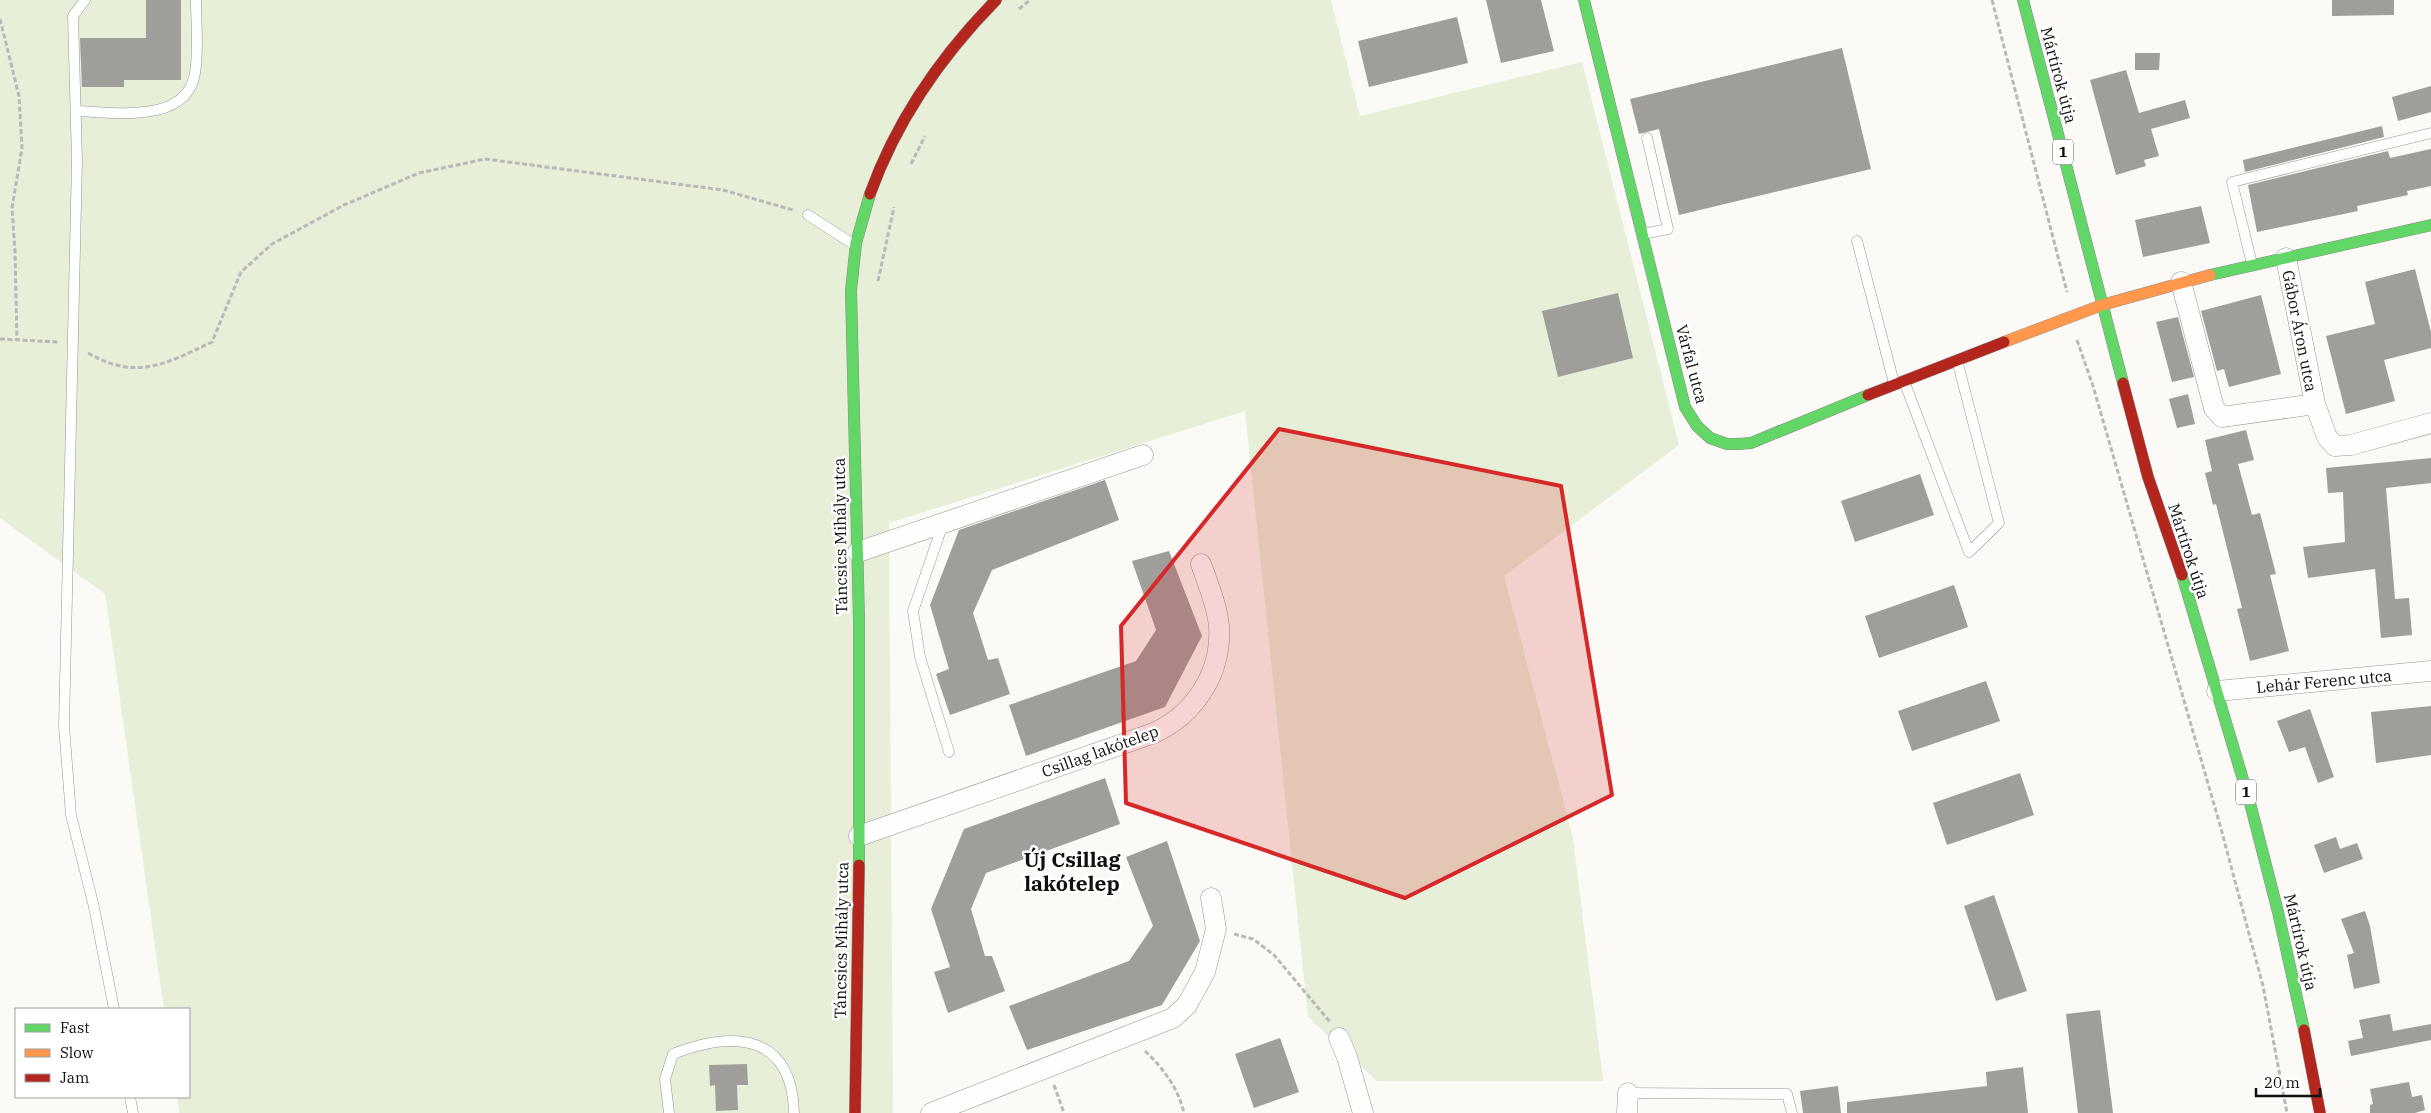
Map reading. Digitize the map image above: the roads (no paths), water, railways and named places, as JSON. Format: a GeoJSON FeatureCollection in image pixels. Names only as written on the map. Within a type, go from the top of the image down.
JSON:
{"type":"FeatureCollection","features":[{"type":"Feature","properties":{"kind":"street","name":"Táncsics Mihály utca"},"geometry":{"type":"LineString","coordinates":[[855,1113],[859,836],[858,552],[850,300],[856,246],[864,210],[882,165],[910,107],[933,71],[956,42],[996,0]]}},
{"type":"Feature","properties":{"kind":"street","name":"Várfal utca"},"geometry":{"type":"LineString","coordinates":[[1584,0],[1685,408],[1697,428],[1708,438],[1734,445],[1751,443],[1899,382],[2102,305]]}},
{"type":"Feature","properties":{"kind":"street","name":"Mártírok útja"},"geometry":{"type":"LineString","coordinates":[[2023,0],[2148,477],[2183,579],[2250,803],[2278,912],[2302,1019],[2320,1113]]}},
{"type":"Feature","properties":{"kind":"street","name":"Gábor Áron utca"},"geometry":{"type":"LineString","coordinates":[[2102,305],[2181,282],[2431,225]]}},
{"type":"Feature","properties":{"kind":"street","name":"Gábor Áron utca"},"geometry":{"type":"LineString","coordinates":[[2286,258],[2315,404],[2327,437],[2335,446],[2351,445],[2431,423]]}},
{"type":"Feature","properties":{"kind":"street","name":"Gábor Áron utca"},"geometry":{"type":"LineString","coordinates":[[2181,282],[2214,408],[2222,417],[2315,404]]}},
{"type":"Feature","properties":{"kind":"street"},"geometry":{"type":"LineString","coordinates":[[858,552],[1143,455]]}},
{"type":"Feature","properties":{"kind":"street","name":"Csillag lakótelep"},"geometry":{"type":"LineString","coordinates":[[859,836],[1154,733],[1171,725],[1194,705],[1204,689],[1213,669],[1218,648],[1219,627],[1216,609],[1202,564]]}},
{"type":"Feature","properties":{"kind":"street","name":"Lehár Ferenc utca"},"geometry":{"type":"LineString","coordinates":[[2217,691],[2431,671]]}},
{"type":"Feature","properties":{"kind":"street"},"geometry":{"type":"LineString","coordinates":[[941,1111],[1173,1018],[1187,1005],[1205,972],[1216,929],[1211,898]]}},
{"type":"Feature","properties":{"kind":"street"},"geometry":{"type":"LineString","coordinates":[[1338,1038],[1347,1056],[1362,1113]]}},
{"type":"Feature","properties":{"kind":"street"},"geometry":{"type":"LineString","coordinates":[[1627,1113],[1628,1092]]}},
{"type":"Feature","properties":{"kind":"lane"},"geometry":{"type":"LineString","coordinates":[[85,0],[73,16],[77,161],[64,726],[71,815],[94,907],[114,1008]]}},
{"type":"Feature","properties":{"kind":"lane"},"geometry":{"type":"LineString","coordinates":[[76,111],[139,113],[164,110],[185,97],[195,74],[196,0]]}},
{"type":"Feature","properties":{"kind":"lane"},"geometry":{"type":"LineString","coordinates":[[2252,266],[2232,182],[2431,133]]}},
{"type":"Feature","properties":{"kind":"lane"},"geometry":{"type":"LineString","coordinates":[[1642,235],[1668,229],[1647,138]]}},
{"type":"Feature","properties":{"kind":"lane"},"geometry":{"type":"LineString","coordinates":[[808,215],[856,246]]}},
{"type":"Feature","properties":{"kind":"lane"},"geometry":{"type":"LineString","coordinates":[[1857,240],[1899,382],[1969,552],[1999,523],[1957,360]]}},
{"type":"Feature","properties":{"kind":"lane"},"geometry":{"type":"LineString","coordinates":[[943,524],[913,611],[920,657],[949,752]]}},
{"type":"Feature","properties":{"kind":"lane"},"geometry":{"type":"LineString","coordinates":[[669,1113],[665,1079],[673,1054],[699,1044],[731,1040],[761,1046],[771,1052],[784,1068],[794,1095],[794,1113]]}},
{"type":"Feature","properties":{"kind":"lane"},"geometry":{"type":"LineString","coordinates":[[1628,1092],[1788,1094],[1792,1113]]}},
{"type":"Feature","properties":{"kind":"lane"},"geometry":{"type":"LineString","coordinates":[[130,1098],[133,1113]]}},
{"type":"Feature","properties":{"kind":"district","name":"Új Csillag lakótelep"},"geometry":{"type":"Point","coordinates":[1072,872]}}]}
